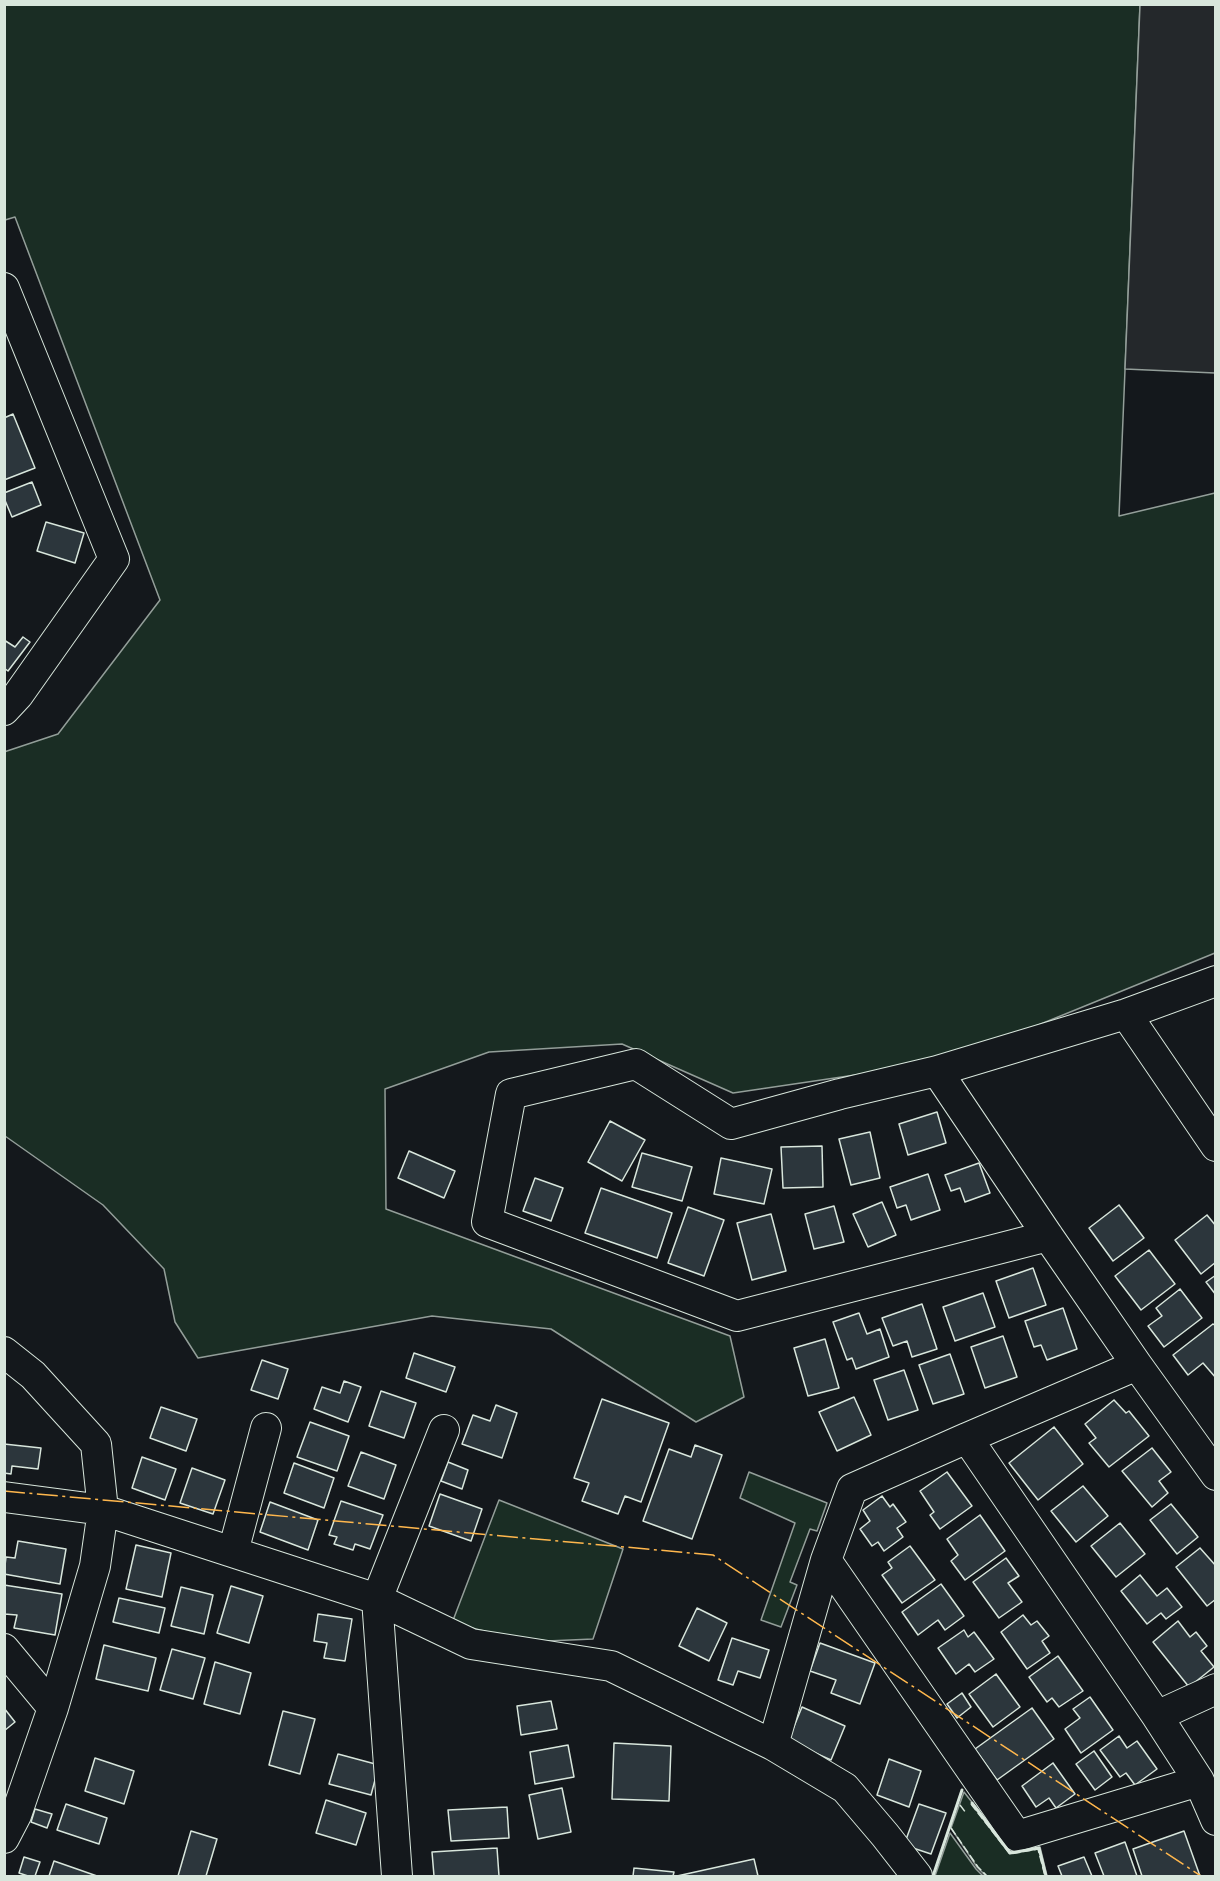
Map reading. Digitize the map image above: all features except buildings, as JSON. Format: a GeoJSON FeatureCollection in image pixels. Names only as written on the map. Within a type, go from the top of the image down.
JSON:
{"type":"FeatureCollection","features":[{"type":"Feature","properties":{"kind":"street"},"geometry":{"type":"LineString","coordinates":[[4,288],[114,559],[9,697]]}},
{"type":"Feature","properties":{"kind":"street"},"geometry":{"type":"LineString","coordinates":[[1048,1236],[736,1316],[487,1222],[511,1094],[636,1064],[731,1124],[840,1094],[937,1071],[1126,1014],[1215,981]]}},
{"type":"Feature","properties":{"kind":"street"},"geometry":{"type":"LineString","coordinates":[[1126,1014],[1215,1146]]}},
{"type":"Feature","properties":{"kind":"street"},"geometry":{"type":"LineString","coordinates":[[937,1071],[1048,1236],[1215,1475]]}},
{"type":"Feature","properties":{"kind":"street"},"geometry":{"type":"LineString","coordinates":[[4,1352],[33,1376],[96,1444],[103,1510],[95,1566],[53,1708],[16,1815],[4,1838]]}},
{"type":"Feature","properties":{"kind":"street"},"geometry":{"type":"LineString","coordinates":[[773,1744],[826,1560],[852,1488],[1137,1365]]}},
{"type":"Feature","properties":{"kind":"street"},"geometry":{"type":"LineString","coordinates":[[233,1552],[266,1428]]}},
{"type":"Feature","properties":{"kind":"street"},"geometry":{"type":"LineString","coordinates":[[397,1876],[376,1599],[444,1430]]}},
{"type":"Feature","properties":{"kind":"street"},"geometry":{"type":"LineString","coordinates":[[967,1438],[1157,1716],[1199,1781],[1215,1820]]}},
{"type":"Feature","properties":{"kind":"street"},"geometry":{"type":"LineString","coordinates":[[4,1497],[103,1510],[376,1599],[471,1644],[611,1666],[773,1744],[845,1788],[917,1876]]}},
{"type":"Feature","properties":{"kind":"street"},"geometry":{"type":"LineString","coordinates":[[826,1560],[1017,1836],[1199,1781]]}},
{"type":"Feature","properties":{"kind":"street"},"geometry":{"type":"LineString","coordinates":[[4,1649],[53,1708]]}},
{"type":"Feature","properties":{"kind":"street"},"geometry":{"type":"LineString","coordinates":[[1157,1716],[1215,1689]]}},
{"type":"Feature","properties":{"kind":"green space"},"geometry":{"type":"Polygon","coordinates":[[[5,5],[1140,5],[1119,516],[1215,493],[1215,953],[950,1061],[733,1093],[622,1044],[489,1052],[385,1089],[386,1209],[730,1336],[744,1397],[696,1422],[551,1329],[432,1316],[198,1358],[175,1322],[164,1269],[103,1205],[5,1136],[4,752],[58,734],[160,600],[15,217],[5,220],[5,5]]]}},
{"type":"Feature","properties":{"kind":"green space"},"geometry":{"type":"Polygon","coordinates":[[[749,1472],[827,1503],[817,1531],[810,1529],[790,1582],[797,1585],[781,1627],[761,1620],[795,1523],[740,1498],[749,1472]]]}},
{"type":"Feature","properties":{"kind":"green space"},"geometry":{"type":"Polygon","coordinates":[[[499,1500],[623,1549],[593,1639],[547,1641],[500,1635],[452,1623],[499,1500]]]}},
{"type":"Feature","properties":{"kind":"green space"},"geometry":{"type":"Polygon","coordinates":[[[964,1792],[1011,1852],[1040,1847],[1047,1876],[986,1876],[977,1867],[951,1828],[964,1792]]]}},
{"type":"Feature","properties":{"kind":"green space"},"geometry":{"type":"Polygon","coordinates":[[[950,1833],[976,1869],[983,1876],[935,1876],[950,1833]]]}},
{"type":"Feature","properties":{"kind":"shaded area"},"geometry":{"type":"Polygon","coordinates":[[[1140,5],[1215,5],[1215,373],[1125,369],[1140,5]]]}},
{"type":"Feature","properties":{"kind":"fence"},"geometry":{"type":"LineString","coordinates":[[971,1804],[1010,1854],[1038,1849],[1045,1876]]}},
{"type":"Feature","properties":{"kind":"fence"},"geometry":{"type":"LineString","coordinates":[[960,1805],[966,1813]]}},
{"type":"Feature","properties":{"kind":"fence"},"geometry":{"type":"LineString","coordinates":[[951,1828],[987,1876]]}},
{"type":"Feature","properties":{"kind":"wall"},"geometry":{"type":"LineString","coordinates":[[933,1876],[962,1790]]}},
{"type":"Feature","properties":{"kind":"wall"},"geometry":{"type":"LineString","coordinates":[[972,1803],[1010,1853],[1039,1848],[1046,1876]]}},
{"type":"Feature","properties":{"kind":"power"},"geometry":{"type":"LineString","coordinates":[[4,1491],[713,1555],[1201,1876]]}}]}
